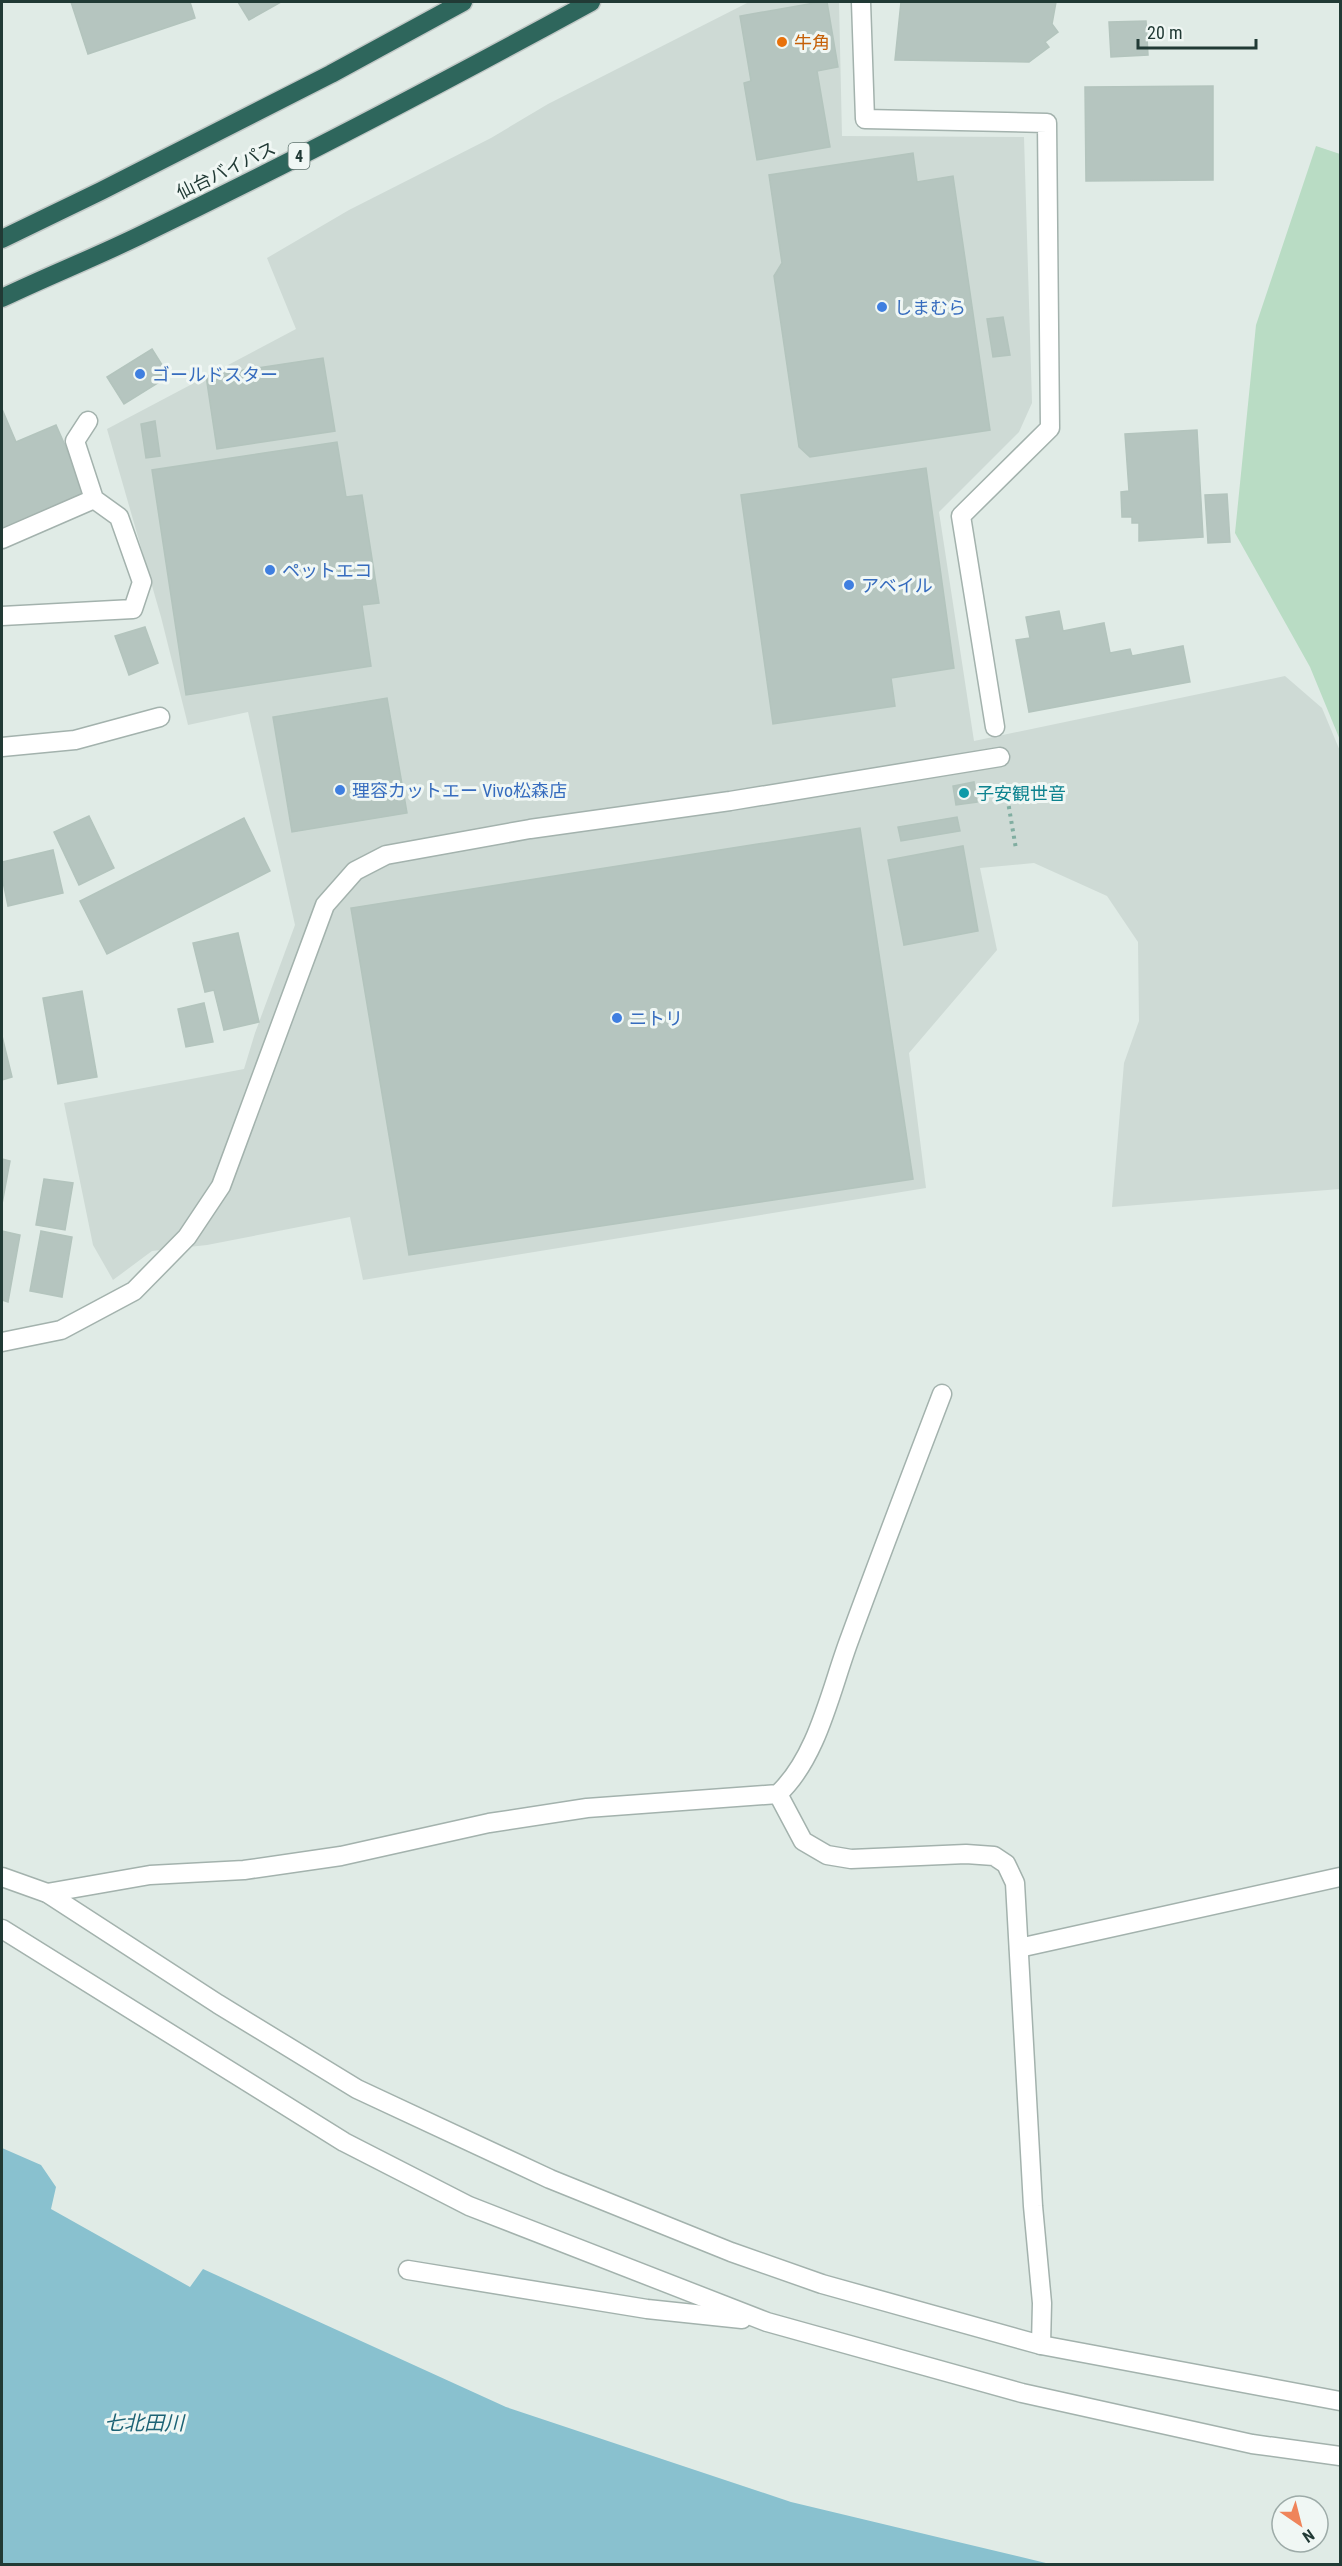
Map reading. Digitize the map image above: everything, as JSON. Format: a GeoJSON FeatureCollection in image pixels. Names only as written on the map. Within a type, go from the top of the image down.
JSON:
{"type":"FeatureCollection","features":[{"type":"Feature","properties":{"kind":"highway","name":"仙台バイパス"},"geometry":{"type":"LineString","coordinates":[[2,238],[101,191],[464,2]]}},
{"type":"Feature","properties":{"kind":"highway","name":"仙台バイパス"},"geometry":{"type":"LineString","coordinates":[[2,298],[140,236],[428,91],[591,2]]}},
{"type":"Feature","properties":{"kind":"street"},"geometry":{"type":"LineString","coordinates":[[861,2],[865,119],[1047,123],[1050,428],[961,516],[995,727]]}},
{"type":"Feature","properties":{"kind":"street"},"geometry":{"type":"LineString","coordinates":[[2,616],[133,609],[141,582],[119,517],[94,499],[75,441],[88,421]]}},
{"type":"Feature","properties":{"kind":"street"},"geometry":{"type":"LineString","coordinates":[[2,539],[94,499]]}},
{"type":"Feature","properties":{"kind":"street"},"geometry":{"type":"LineString","coordinates":[[2,747],[75,740],[160,717]]}},
{"type":"Feature","properties":{"kind":"street"},"geometry":{"type":"LineString","coordinates":[[2,1342],[61,1330],[134,1291],[187,1237],[221,1186],[325,905],[355,872],[386,855],[471,839],[742,799],[1000,757]]}},
{"type":"Feature","properties":{"kind":"street"},"geometry":{"type":"LineString","coordinates":[[47,1893],[150,1875],[244,1870],[341,1856],[489,1824],[587,1808],[778,1794],[789,1784],[813,1744],[838,1668],[942,1394]]}},
{"type":"Feature","properties":{"kind":"street"},"geometry":{"type":"LineString","coordinates":[[778,1794],[803,1841],[827,1855],[851,1859],[966,1854],[994,1856],[1006,1864],[1015,1883],[1020,1948],[1033,2206],[1042,2303],[1041,2344]]}},
{"type":"Feature","properties":{"kind":"street"},"geometry":{"type":"LineString","coordinates":[[2,1877],[47,1893],[218,2004],[357,2089],[550,2180],[731,2252],[822,2284],[1041,2344],[1341,2401]]}},
{"type":"Feature","properties":{"kind":"street"},"geometry":{"type":"LineString","coordinates":[[1020,1948],[1341,1877]]}},
{"type":"Feature","properties":{"kind":"street"},"geometry":{"type":"LineString","coordinates":[[2,1929],[49,1956],[344,2142],[469,2206],[766,2322],[1022,2393],[1252,2444],[1341,2456]]}},
{"type":"Feature","properties":{"kind":"street"},"geometry":{"type":"LineString","coordinates":[[408,2270],[647,2310],[766,2322]]}},
{"type":"Feature","properties":{"kind":"path"},"geometry":{"type":"LineString","coordinates":[[1000,757],[1016,849]]}},
{"type":"Feature","properties":{"kind":"shaded area"},"geometry":{"type":"Polygon","coordinates":[[[749,2],[839,2],[842,136],[1024,137],[1032,403],[1019,432],[939,512],[974,741],[1285,676],[1322,708],[1340,751],[1340,1189],[1112,1207],[1124,1063],[1139,1021],[1138,942],[1107,896],[1034,863],[980,868],[997,950],[909,1053],[926,1188],[363,1280],[350,1217],[207,1245],[152,1251],[113,1280],[93,1245],[64,1103],[244,1069],[295,925],[248,712],[188,725],[161,617],[107,429],[296,329],[267,258],[349,210],[491,138],[548,104],[749,2]]]}},
{"type":"Feature","properties":{"kind":"green space"},"geometry":{"type":"Polygon","coordinates":[[[1316,146],[1340,154],[1340,740],[1310,667],[1235,533],[1256,325],[1316,146]]]}},
{"type":"Feature","properties":{"kind":"water","name":"七北田川"},"geometry":{"type":"Polygon","coordinates":[[[2,2148],[41,2165],[56,2187],[51,2209],[190,2287],[203,2269],[506,2407],[791,2502],[1050,2564],[2,2564],[2,2148]]]}},
{"type":"Feature","properties":{"kind":"building"},"geometry":{"type":"Polygon","coordinates":[[[71,2],[190,2],[195,18],[88,54],[71,2]]]}},
{"type":"Feature","properties":{"kind":"building"},"geometry":{"type":"Polygon","coordinates":[[[238,2],[281,2],[249,20],[238,2]]]}},
{"type":"Feature","properties":{"kind":"building"},"geometry":{"type":"Polygon","coordinates":[[[827,2],[838,67],[817,71],[830,147],[757,160],[744,83],[751,81],[740,16],[827,2]]]}},
{"type":"Feature","properties":{"kind":"building"},"geometry":{"type":"Polygon","coordinates":[[[901,2],[1056,2],[1052,24],[1058,32],[1045,42],[1049,47],[1029,62],[895,60],[901,2]]]}},
{"type":"Feature","properties":{"kind":"building"},"geometry":{"type":"Polygon","coordinates":[[[1146,21],[1148,55],[1111,57],[1109,22],[1146,21]]]}},
{"type":"Feature","properties":{"kind":"building"},"geometry":{"type":"Polygon","coordinates":[[[1213,86],[1213,180],[1086,181],[1085,87],[1213,86]]]}},
{"type":"Feature","properties":{"kind":"building"},"geometry":{"type":"Polygon","coordinates":[[[913,153],[917,182],[953,176],[990,430],[810,457],[799,447],[774,276],[782,263],[769,175],[913,153]]]}},
{"type":"Feature","properties":{"kind":"building"},"geometry":{"type":"Polygon","coordinates":[[[1003,317],[1010,355],[993,357],[987,319],[1003,317]]]}},
{"type":"Feature","properties":{"kind":"building"},"geometry":{"type":"Polygon","coordinates":[[[152,349],[169,376],[124,404],[107,377],[152,349]]]}},
{"type":"Feature","properties":{"kind":"building"},"geometry":{"type":"Polygon","coordinates":[[[323,358],[335,431],[217,449],[206,376],[323,358]]]}},
{"type":"Feature","properties":{"kind":"building"},"geometry":{"type":"Polygon","coordinates":[[[2,409],[16,442],[56,425],[86,493],[2,530],[2,409]]]}},
{"type":"Feature","properties":{"kind":"building"},"geometry":{"type":"Polygon","coordinates":[[[155,421],[160,456],[146,458],[141,424],[155,421]]]}},
{"type":"Feature","properties":{"kind":"building"},"geometry":{"type":"Polygon","coordinates":[[[1197,430],[1203,537],[1139,541],[1139,523],[1132,523],[1132,517],[1122,517],[1121,492],[1129,491],[1125,434],[1197,430]]]}},
{"type":"Feature","properties":{"kind":"building"},"geometry":{"type":"Polygon","coordinates":[[[337,442],[346,497],[362,495],[379,603],[362,605],[371,666],[186,695],[152,470],[337,442]]]}},
{"type":"Feature","properties":{"kind":"building"},"geometry":{"type":"Polygon","coordinates":[[[926,468],[954,668],[891,678],[895,706],[773,724],[741,495],[926,468]]]}},
{"type":"Feature","properties":{"kind":"building"},"geometry":{"type":"Polygon","coordinates":[[[1227,494],[1230,542],[1208,543],[1205,495],[1227,494]]]}},
{"type":"Feature","properties":{"kind":"building"},"geometry":{"type":"Polygon","coordinates":[[[1059,611],[1063,631],[1104,623],[1110,653],[1130,649],[1132,656],[1183,646],[1190,682],[1029,712],[1016,640],[1030,638],[1026,617],[1059,611]]]}},
{"type":"Feature","properties":{"kind":"building"},"geometry":{"type":"Polygon","coordinates":[[[145,627],[158,663],[129,675],[115,636],[145,627]]]}},
{"type":"Feature","properties":{"kind":"building"},"geometry":{"type":"Polygon","coordinates":[[[387,698],[407,813],[292,832],[273,717],[387,698]]]}},
{"type":"Feature","properties":{"kind":"building"},"geometry":{"type":"Polygon","coordinates":[[[974,782],[977,802],[956,805],[953,786],[974,782]]]}},
{"type":"Feature","properties":{"kind":"building"},"geometry":{"type":"Polygon","coordinates":[[[89,816],[114,868],[79,885],[54,832],[89,816]]]}},
{"type":"Feature","properties":{"kind":"building"},"geometry":{"type":"Polygon","coordinates":[[[957,817],[960,831],[901,841],[898,827],[957,817]]]}},
{"type":"Feature","properties":{"kind":"building"},"geometry":{"type":"Polygon","coordinates":[[[244,818],[270,871],[107,954],[80,901],[244,818]]]}},
{"type":"Feature","properties":{"kind":"building"},"geometry":{"type":"Polygon","coordinates":[[[860,828],[913,1179],[409,1255],[351,908],[860,828]]]}},
{"type":"Feature","properties":{"kind":"building"},"geometry":{"type":"Polygon","coordinates":[[[963,846],[978,931],[904,945],[888,860],[963,846]]]}},
{"type":"Feature","properties":{"kind":"building"},"geometry":{"type":"Polygon","coordinates":[[[53,850],[63,893],[8,906],[2,877],[2,862],[53,850]]]}},
{"type":"Feature","properties":{"kind":"building"},"geometry":{"type":"Polygon","coordinates":[[[238,933],[259,1022],[224,1030],[214,990],[205,992],[193,943],[238,933]]]}},
{"type":"Feature","properties":{"kind":"building"},"geometry":{"type":"Polygon","coordinates":[[[82,991],[97,1077],[58,1084],[43,998],[82,991]]]}},
{"type":"Feature","properties":{"kind":"building"},"geometry":{"type":"Polygon","coordinates":[[[204,1003],[213,1042],[186,1047],[178,1009],[204,1003]]]}},
{"type":"Feature","properties":{"kind":"building"},"geometry":{"type":"Polygon","coordinates":[[[2,1036],[12,1077],[2,1080],[2,1036]]]}},
{"type":"Feature","properties":{"kind":"building"},"geometry":{"type":"Polygon","coordinates":[[[2,1159],[10,1161],[2,1204],[2,1159]]]}},
{"type":"Feature","properties":{"kind":"building"},"geometry":{"type":"Polygon","coordinates":[[[44,1179],[73,1183],[65,1230],[36,1225],[44,1179]]]}},
{"type":"Feature","properties":{"kind":"building"},"geometry":{"type":"Polygon","coordinates":[[[2,1231],[20,1235],[8,1302],[2,1300],[2,1231]]]}},
{"type":"Feature","properties":{"kind":"building"},"geometry":{"type":"Polygon","coordinates":[[[41,1231],[72,1237],[62,1297],[30,1291],[41,1231]]]}},
{"type":"Feature","properties":{"kind":"place","name":"牛角"},"geometry":{"type":"Point","coordinates":[782,42]}},
{"type":"Feature","properties":{"kind":"place","name":"しまむら"},"geometry":{"type":"Point","coordinates":[882,307]}},
{"type":"Feature","properties":{"kind":"place","name":"ゴールドスター"},"geometry":{"type":"Point","coordinates":[140,374]}},
{"type":"Feature","properties":{"kind":"place","name":"ペットエコ"},"geometry":{"type":"Point","coordinates":[270,570]}},
{"type":"Feature","properties":{"kind":"place","name":"アベイル"},"geometry":{"type":"Point","coordinates":[849,585]}},
{"type":"Feature","properties":{"kind":"place","name":"理容カットエー Vivo松森店"},"geometry":{"type":"Point","coordinates":[340,790]}},
{"type":"Feature","properties":{"kind":"place","name":"子安観世音"},"geometry":{"type":"Point","coordinates":[964,793]}},
{"type":"Feature","properties":{"kind":"place","name":"ニトリ"},"geometry":{"type":"Point","coordinates":[617,1018]}}]}
